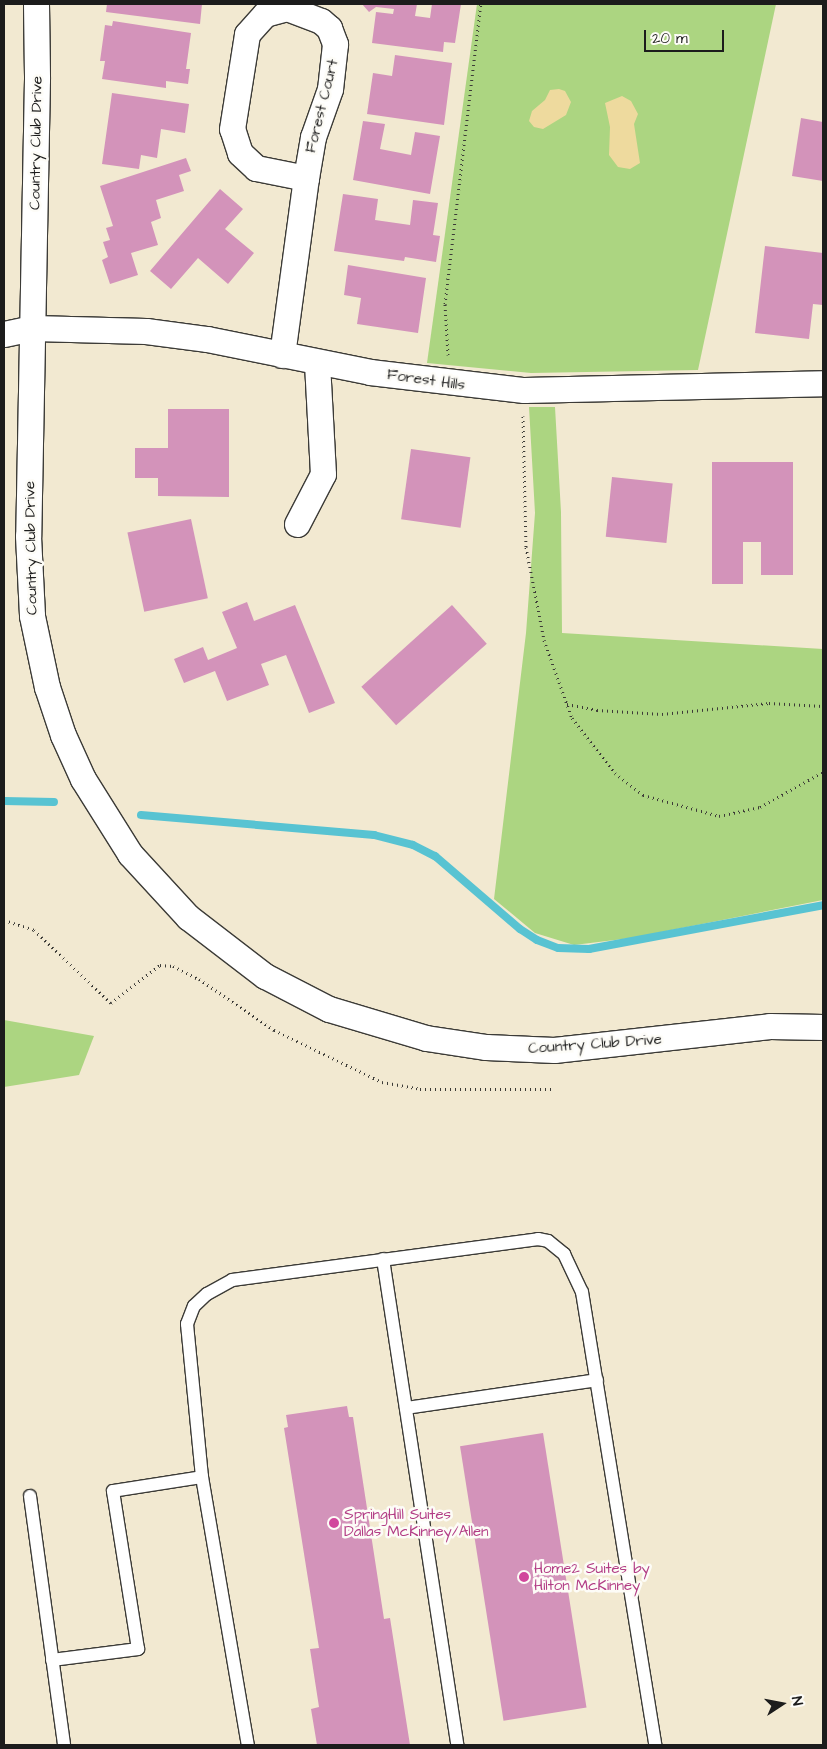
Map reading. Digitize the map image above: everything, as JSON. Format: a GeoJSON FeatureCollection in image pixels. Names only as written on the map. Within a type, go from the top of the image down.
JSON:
{"type":"FeatureCollection","features":[{"type":"Feature","properties":{"kind":"street","name":"Country Club Drive"},"geometry":{"type":"LineString","coordinates":[[36,4],[30,587],[36,639],[54,712],[83,779],[118,836],[166,897],[210,936],[277,984],[328,1009],[396,1031],[452,1043],[554,1050],[770,1026],[823,1027]]}},
{"type":"Feature","properties":{"kind":"street","name":"Forest Court"},"geometry":{"type":"LineString","coordinates":[[282,355],[313,136],[330,89],[336,44],[329,28],[312,15],[287,8],[276,9],[257,20],[247,34],[233,122],[234,142],[240,154],[256,168],[306,178]]}},
{"type":"Feature","properties":{"kind":"street","name":"Forest Hills"},"geometry":{"type":"LineString","coordinates":[[4,334],[33,328],[146,330],[207,339],[317,362],[461,385],[524,390],[823,383]]}},
{"type":"Feature","properties":{"kind":"street"},"geometry":{"type":"LineString","coordinates":[[297,524],[323,474],[317,362]]}},
{"type":"Feature","properties":{"kind":"lane"},"geometry":{"type":"LineString","coordinates":[[248,1745],[202,1477],[188,1348],[187,1324],[194,1306],[207,1294],[232,1280],[524,1239],[548,1241],[564,1254],[577,1278],[597,1380],[655,1745]]}},
{"type":"Feature","properties":{"kind":"lane"},"geometry":{"type":"LineString","coordinates":[[383,1259],[457,1745]]}},
{"type":"Feature","properties":{"kind":"lane"},"geometry":{"type":"LineString","coordinates":[[406,1408],[597,1380]]}},
{"type":"Feature","properties":{"kind":"lane"},"geometry":{"type":"LineString","coordinates":[[52,1660],[138,1649],[114,1492],[202,1477]]}},
{"type":"Feature","properties":{"kind":"lane"},"geometry":{"type":"LineString","coordinates":[[30,1496],[64,1745]]}},
{"type":"Feature","properties":{"kind":"path"},"geometry":{"type":"LineString","coordinates":[[461,385],[455,377],[445,346],[444,304],[481,4]]}},
{"type":"Feature","properties":{"kind":"path"},"geometry":{"type":"LineString","coordinates":[[524,390],[526,547],[544,640],[567,704],[585,737],[615,773],[643,794],[686,809],[719,816],[760,807],[823,772]]}},
{"type":"Feature","properties":{"kind":"path"},"geometry":{"type":"LineString","coordinates":[[567,704],[597,710],[662,714],[769,703],[823,706]]}},
{"type":"Feature","properties":{"kind":"path"},"geometry":{"type":"LineString","coordinates":[[4,920],[34,930],[111,1002],[160,965],[173,966],[199,979],[274,1030],[382,1082],[420,1089],[552,1089]]}},
{"type":"Feature","properties":{"kind":"green space"},"geometry":{"type":"Polygon","coordinates":[[[477,4],[776,4],[698,370],[531,373],[427,363],[477,4]]]}},
{"type":"Feature","properties":{"kind":"green space"},"geometry":{"type":"Polygon","coordinates":[[[529,407],[555,407],[561,512],[562,633],[823,649],[823,900],[631,938],[574,945],[535,933],[494,899],[526,633],[535,513],[529,407]]]}},
{"type":"Feature","properties":{"kind":"green space"},"geometry":{"type":"Polygon","coordinates":[[[4,1020],[94,1036],[79,1075],[4,1087],[4,1020]]]}},
{"type":"Feature","properties":{"kind":"sand"},"geometry":{"type":"Polygon","coordinates":[[[559,89],[565,91],[571,102],[566,115],[543,129],[534,127],[529,121],[532,111],[545,100],[550,90],[559,89]]]}},
{"type":"Feature","properties":{"kind":"sand"},"geometry":{"type":"Polygon","coordinates":[[[622,96],[631,101],[638,114],[634,124],[640,163],[630,169],[618,167],[609,155],[610,127],[605,103],[622,96]]]}},
{"type":"Feature","properties":{"kind":"building"},"geometry":{"type":"Polygon","coordinates":[[[107,4],[202,4],[200,24],[106,12],[107,4]]]}},
{"type":"Feature","properties":{"kind":"building"},"geometry":{"type":"Polygon","coordinates":[[[362,4],[417,4],[415,16],[430,18],[432,4],[461,4],[455,43],[444,42],[443,52],[372,43],[376,12],[393,14],[394,9],[376,7],[369,12],[362,4]]]}},
{"type":"Feature","properties":{"kind":"building"},"geometry":{"type":"Polygon","coordinates":[[[113,21],[191,33],[186,69],[190,69],[188,84],[166,81],[166,88],[102,79],[105,61],[100,61],[105,25],[112,26],[113,21]]]}},
{"type":"Feature","properties":{"kind":"building"},"geometry":{"type":"Polygon","coordinates":[[[395,55],[452,63],[444,125],[367,114],[373,73],[392,76],[395,55]]]}},
{"type":"Feature","properties":{"kind":"building"},"geometry":{"type":"Polygon","coordinates":[[[112,93],[189,104],[185,133],[161,129],[157,158],[141,155],[139,169],[102,164],[112,93]]]}},
{"type":"Feature","properties":{"kind":"building"},"geometry":{"type":"Polygon","coordinates":[[[801,118],[823,122],[823,181],[792,176],[801,118]]]}},
{"type":"Feature","properties":{"kind":"building"},"geometry":{"type":"Polygon","coordinates":[[[363,121],[385,124],[380,149],[411,155],[415,132],[440,136],[430,194],[353,180],[363,121]]]}},
{"type":"Feature","properties":{"kind":"building"},"geometry":{"type":"Polygon","coordinates":[[[186,158],[191,171],[179,175],[184,191],[156,200],[161,218],[151,222],[158,245],[131,253],[138,275],[110,284],[102,260],[108,257],[103,242],[110,240],[106,228],[113,226],[100,186],[186,158]]]}},
{"type":"Feature","properties":{"kind":"building"},"geometry":{"type":"Polygon","coordinates":[[[220,189],[243,209],[225,229],[254,253],[228,284],[198,258],[171,289],[150,271],[220,189]]]}},
{"type":"Feature","properties":{"kind":"building"},"geometry":{"type":"Polygon","coordinates":[[[343,194],[378,199],[375,220],[410,225],[413,200],[438,203],[433,235],[440,236],[436,262],[405,257],[404,261],[334,251],[343,194]]]}},
{"type":"Feature","properties":{"kind":"building"},"geometry":{"type":"Polygon","coordinates":[[[765,246],[823,253],[823,305],[813,304],[809,339],[755,333],[765,246]]]}},
{"type":"Feature","properties":{"kind":"building"},"geometry":{"type":"Polygon","coordinates":[[[348,265],[426,278],[418,333],[357,324],[361,298],[344,295],[348,265]]]}},
{"type":"Feature","properties":{"kind":"building"},"geometry":{"type":"Polygon","coordinates":[[[168,409],[229,409],[229,497],[158,496],[158,478],[135,478],[135,448],[168,448],[168,409]]]}},
{"type":"Feature","properties":{"kind":"building"},"geometry":{"type":"Polygon","coordinates":[[[411,449],[470,457],[461,528],[401,519],[411,449]]]}},
{"type":"Feature","properties":{"kind":"building"},"geometry":{"type":"Polygon","coordinates":[[[712,462],[793,462],[793,575],[761,575],[761,542],[743,542],[743,584],[712,584],[712,462]]]}},
{"type":"Feature","properties":{"kind":"building"},"geometry":{"type":"Polygon","coordinates":[[[612,477],[673,483],[666,543],[606,537],[612,477]]]}},
{"type":"Feature","properties":{"kind":"building"},"geometry":{"type":"Polygon","coordinates":[[[191,519],[208,598],[144,612],[127,533],[191,519]]]}},
{"type":"Feature","properties":{"kind":"building"},"geometry":{"type":"Polygon","coordinates":[[[247,602],[254,621],[295,605],[335,703],[309,713],[286,655],[261,664],[269,685],[227,701],[215,671],[184,683],[174,659],[203,647],[208,660],[237,648],[222,612],[247,602]]]}},
{"type":"Feature","properties":{"kind":"building"},"geometry":{"type":"Polygon","coordinates":[[[452,605],[487,644],[396,725],[361,687],[452,605]]]}},
{"type":"Feature","properties":{"kind":"building","name":"SpringHill Suites Dallas McKinney/Allen"},"geometry":{"type":"Polygon","coordinates":[[[347,1406],[349,1417],[353,1417],[384,1619],[390,1618],[410,1745],[317,1745],[311,1709],[319,1707],[310,1649],[319,1648],[284,1428],[288,1427],[286,1415],[347,1406]]]}},
{"type":"Feature","properties":{"kind":"building","name":"Home2 Suites by Hilton McKinney"},"geometry":{"type":"Polygon","coordinates":[[[543,1433],[586,1708],[504,1721],[460,1446],[543,1433]]]}},
{"type":"Feature","properties":{"kind":"waterway"},"geometry":{"type":"LineString","coordinates":[[4,801],[54,802]]}},
{"type":"Feature","properties":{"kind":"waterway"},"geometry":{"type":"LineString","coordinates":[[141,815],[374,835],[413,845],[435,856],[520,929],[537,940],[558,948],[589,949],[823,905]]}},
{"type":"Feature","properties":{"kind":"place","name":"SpringHill Suites Dallas McKinney/Allen"},"geometry":{"type":"Point","coordinates":[334,1523]}},
{"type":"Feature","properties":{"kind":"place","name":"Home2 Suites by Hilton McKinney"},"geometry":{"type":"Point","coordinates":[524,1577]}}]}
